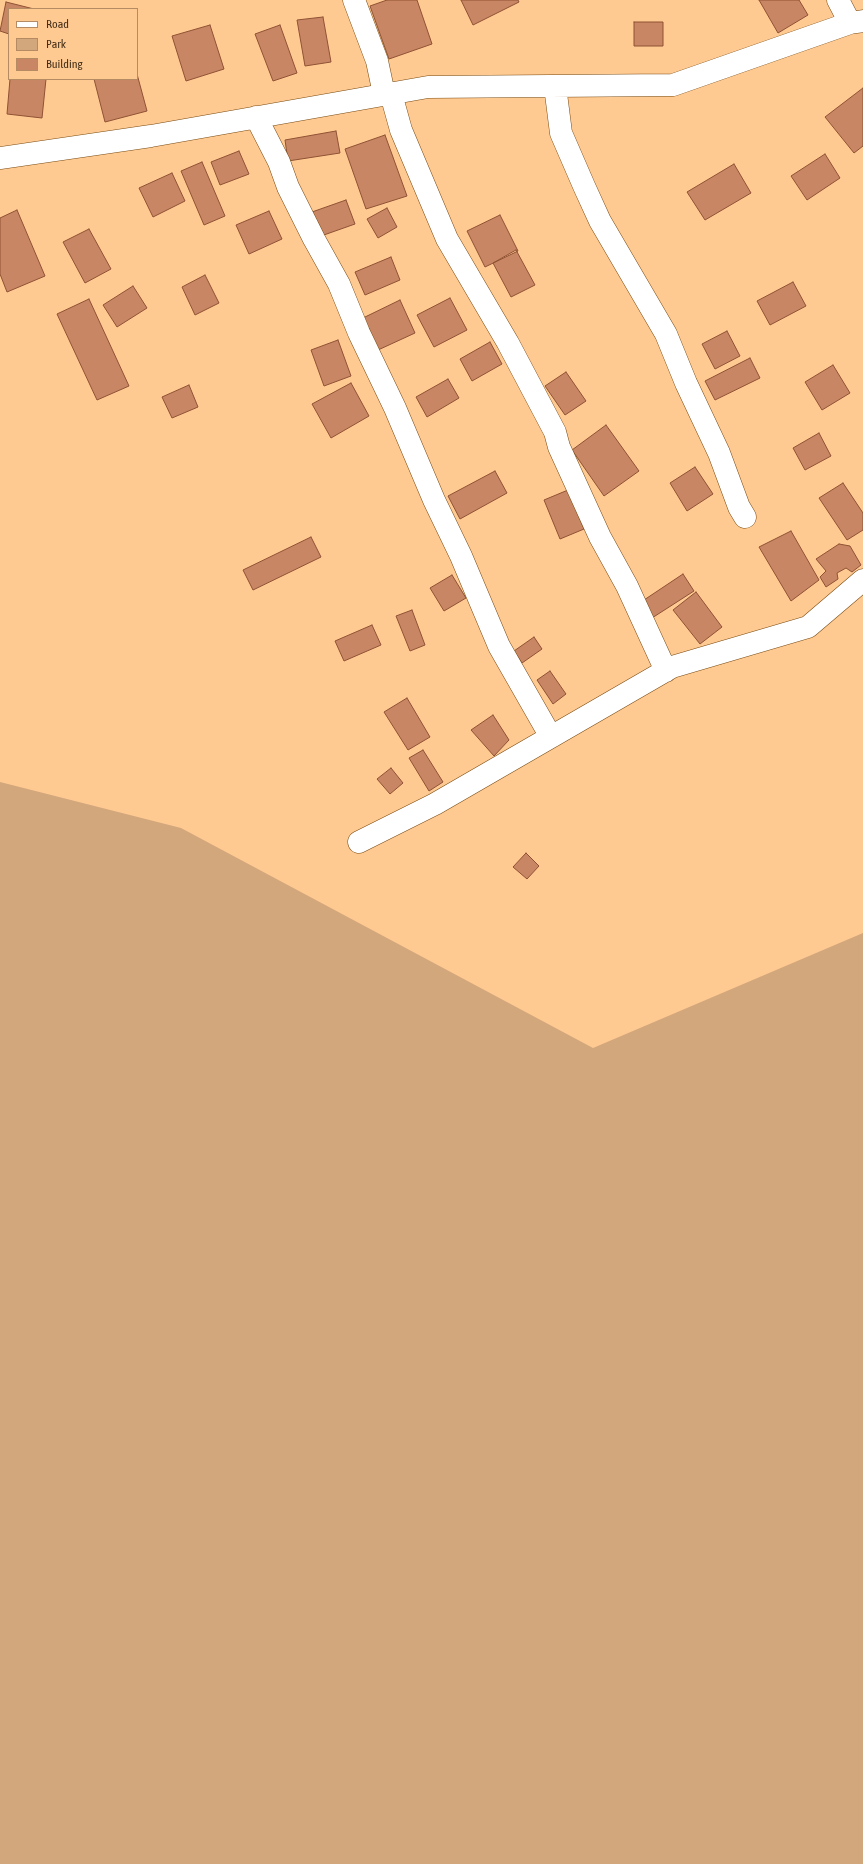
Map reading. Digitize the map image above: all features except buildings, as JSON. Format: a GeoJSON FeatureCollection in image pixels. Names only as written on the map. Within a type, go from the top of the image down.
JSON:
{"type":"FeatureCollection","features":[{"type":"Feature","properties":{"kind":"street"},"geometry":{"type":"LineString","coordinates":[[354,0],[401,130],[447,239],[508,343],[555,432],[559,447],[600,537],[627,586],[666,671]]}},
{"type":"Feature","properties":{"kind":"street"},"geometry":{"type":"LineString","coordinates":[[0,158],[151,136],[428,87],[673,85],[856,22],[838,0]]}},
{"type":"Feature","properties":{"kind":"street"},"geometry":{"type":"LineString","coordinates":[[555,86],[561,133],[584,186],[600,222],[666,334],[686,382],[719,453],[739,507],[746,517]]}},
{"type":"Feature","properties":{"kind":"street"},"geometry":{"type":"LineString","coordinates":[[256,117],[279,162],[288,187],[339,284],[359,333],[395,408],[434,500],[461,556],[499,646],[551,737]]}},
{"type":"Feature","properties":{"kind":"street"},"geometry":{"type":"LineString","coordinates":[[359,842],[435,804],[672,667],[808,627],[863,580]]}},
{"type":"Feature","properties":{"kind":"green space"},"geometry":{"type":"Polygon","coordinates":[[[0,782],[181,828],[593,1048],[863,933],[863,1864],[0,1864],[0,782]]]}}]}
